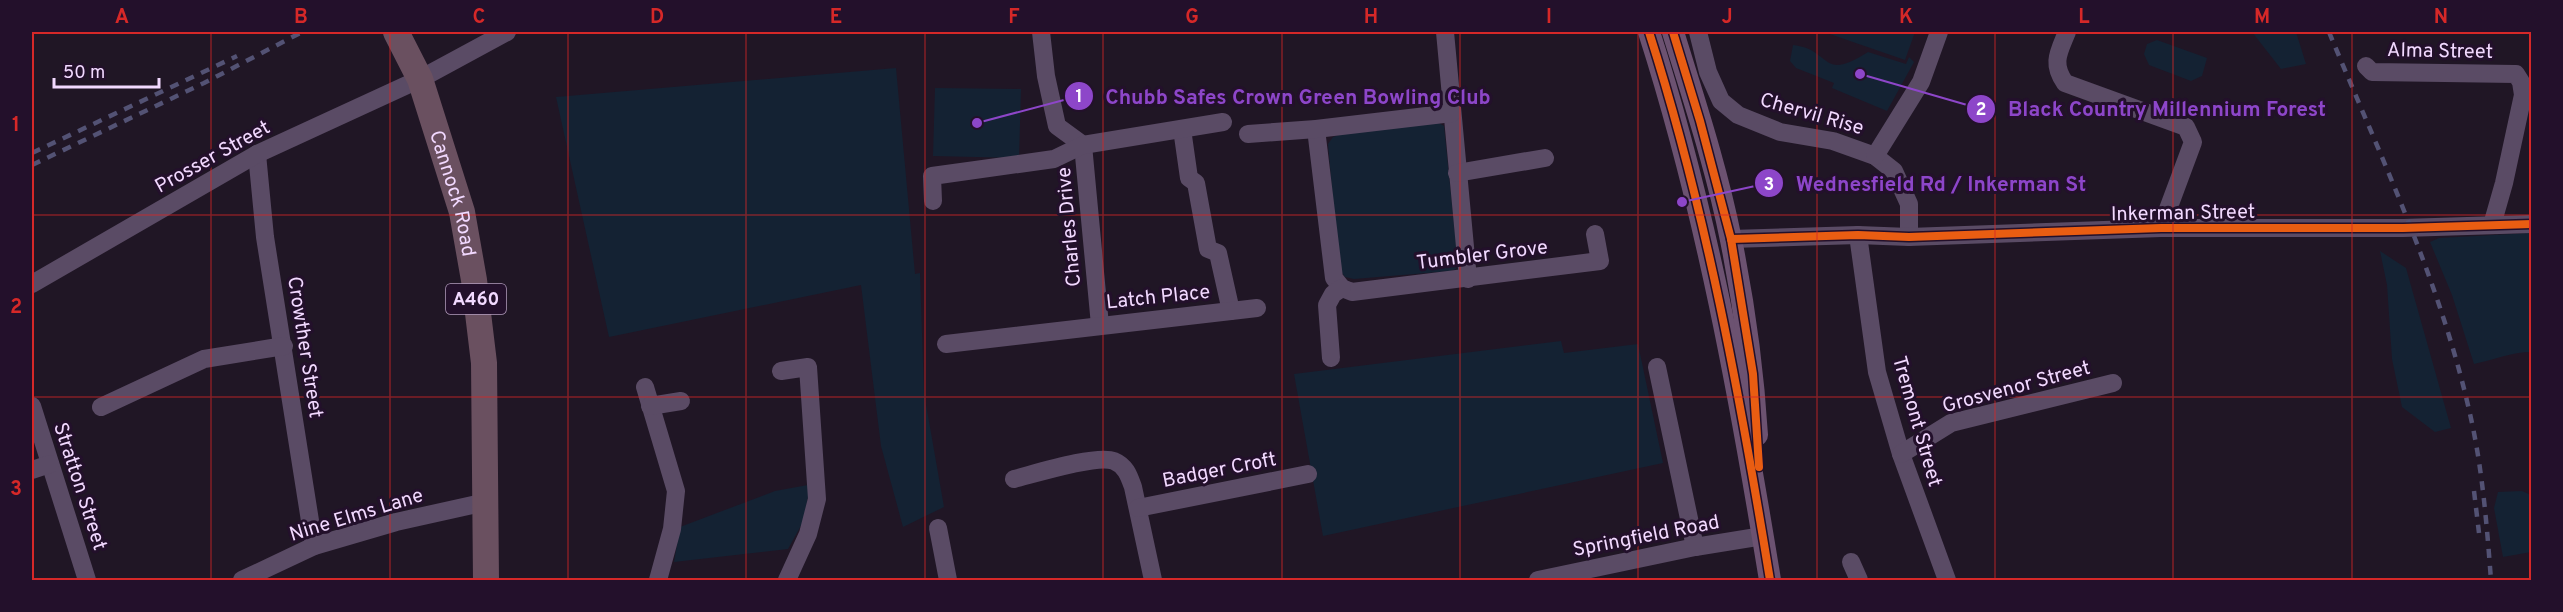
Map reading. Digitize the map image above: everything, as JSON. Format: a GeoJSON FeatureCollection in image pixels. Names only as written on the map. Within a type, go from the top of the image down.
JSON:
{"type":"FeatureCollection","features":[{"type":"Feature","properties":{"kind":"highway","name":"Cannock Road"},"geometry":{"type":"LineString","coordinates":[[396,32],[420,79],[462,212],[475,286],[484,363],[486,580]]}},
{"type":"Feature","properties":{"kind":"main road"},"geometry":{"type":"LineString","coordinates":[[1649,32],[1708,248],[1729,348],[1770,580]]}},
{"type":"Feature","properties":{"kind":"main road"},"geometry":{"type":"LineString","coordinates":[[1673,32],[1700,121],[1731,239],[1753,374],[1762,536]]}},
{"type":"Feature","properties":{"kind":"main road"},"geometry":{"type":"LineString","coordinates":[[1708,248],[1731,239]]}},
{"type":"Feature","properties":{"kind":"street","name":"Prosser Street"},"geometry":{"type":"LineString","coordinates":[[32,284],[257,154],[420,79],[507,32]]}},
{"type":"Feature","properties":{"kind":"street","name":"Charles Drive"},"geometry":{"type":"LineString","coordinates":[[1041,32],[1046,76],[1057,126],[1083,145],[1100,325]]}},
{"type":"Feature","properties":{"kind":"street"},"geometry":{"type":"LineString","coordinates":[[1445,32],[1468,279]]}},
{"type":"Feature","properties":{"kind":"street","name":"Chervil Rise"},"geometry":{"type":"LineString","coordinates":[[1698,32],[1708,72],[1722,101],[1738,115],[1780,132],[1833,141],[1875,156],[1894,171],[1909,204],[1909,237]]}},
{"type":"Feature","properties":{"kind":"street"},"geometry":{"type":"LineString","coordinates":[[1875,156],[1921,82],[1939,32]]}},
{"type":"Feature","properties":{"kind":"street"},"geometry":{"type":"LineString","coordinates":[[2067,32],[2057,58],[2057,71],[2066,83],[2186,127],[2193,142],[2161,228]]}},
{"type":"Feature","properties":{"kind":"street","name":"Alma Street"},"geometry":{"type":"LineString","coordinates":[[2366,66],[2372,72],[2516,74],[2521,82],[2523,94],[2504,183],[2492,225]]}},
{"type":"Feature","properties":{"kind":"street"},"geometry":{"type":"LineString","coordinates":[[1248,134],[1316,129],[1452,113]]}},
{"type":"Feature","properties":{"kind":"street"},"geometry":{"type":"LineString","coordinates":[[933,201],[932,176],[1054,159],[1083,145],[1222,122]]}},
{"type":"Feature","properties":{"kind":"street","name":"Latch Place"},"geometry":{"type":"LineString","coordinates":[[1182,129],[1189,178],[1196,183],[1208,249],[1218,253],[1232,311]]}},
{"type":"Feature","properties":{"kind":"street"},"geometry":{"type":"LineString","coordinates":[[1316,129],[1334,278],[1342,288],[1333,294],[1327,305],[1331,358]]}},
{"type":"Feature","properties":{"kind":"street","name":"Crowther Street"},"geometry":{"type":"LineString","coordinates":[[257,154],[265,237],[314,546]]}},
{"type":"Feature","properties":{"kind":"street"},"geometry":{"type":"LineString","coordinates":[[1457,173],[1545,158]]}},
{"type":"Feature","properties":{"kind":"street","name":"Inkerman Street"},"geometry":{"type":"LineString","coordinates":[[1731,239],[1858,235],[1909,237],[2161,228],[2403,228],[2532,224]]}},
{"type":"Feature","properties":{"kind":"street","name":"Tumbler Grove"},"geometry":{"type":"LineString","coordinates":[[1342,288],[1352,292],[1600,261],[1595,234]]}},
{"type":"Feature","properties":{"kind":"street","name":"Tremont Street"},"geometry":{"type":"LineString","coordinates":[[1858,235],[1877,372],[1901,454],[1947,580]]}},
{"type":"Feature","properties":{"kind":"street","name":"Latch Place"},"geometry":{"type":"LineString","coordinates":[[946,344],[1257,308]]}},
{"type":"Feature","properties":{"kind":"street"},"geometry":{"type":"LineString","coordinates":[[101,407],[204,358],[284,346]]}},
{"type":"Feature","properties":{"kind":"street"},"geometry":{"type":"LineString","coordinates":[[781,370],[808,367],[817,499],[808,534],[787,580]]}},
{"type":"Feature","properties":{"kind":"street"},"geometry":{"type":"LineString","coordinates":[[1657,367],[1695,547]]}},
{"type":"Feature","properties":{"kind":"street","name":"Grosvenor Street"},"geometry":{"type":"LineString","coordinates":[[1901,454],[1951,423],[2113,383]]}},
{"type":"Feature","properties":{"kind":"street"},"geometry":{"type":"LineString","coordinates":[[645,387],[676,491],[672,529],[658,580]]}},
{"type":"Feature","properties":{"kind":"street"},"geometry":{"type":"LineString","coordinates":[[650,406],[681,401]]}},
{"type":"Feature","properties":{"kind":"street","name":"Stratton Street"},"geometry":{"type":"LineString","coordinates":[[32,406],[87,580]]}},
{"type":"Feature","properties":{"kind":"street"},"geometry":{"type":"LineString","coordinates":[[1014,479],[1098,459],[1114,461],[1128,474],[1138,508],[1153,580]]}},
{"type":"Feature","properties":{"kind":"street"},"geometry":{"type":"LineString","coordinates":[[32,470],[50,464]]}},
{"type":"Feature","properties":{"kind":"street","name":"Badger Croft"},"geometry":{"type":"LineString","coordinates":[[1138,508],[1308,474]]}},
{"type":"Feature","properties":{"kind":"street","name":"Nine Elms Lane"},"geometry":{"type":"LineString","coordinates":[[242,580],[314,546],[396,522],[486,502]]}},
{"type":"Feature","properties":{"kind":"street"},"geometry":{"type":"LineString","coordinates":[[938,528],[948,580]]}},
{"type":"Feature","properties":{"kind":"street","name":"Springfield Road"},"geometry":{"type":"LineString","coordinates":[[1538,580],[1695,547],[1762,536]]}},
{"type":"Feature","properties":{"kind":"street"},"geometry":{"type":"LineString","coordinates":[[1851,562],[1859,580]]}},
{"type":"Feature","properties":{"kind":"shaded area"},"geometry":{"type":"Polygon","coordinates":[[[1824,32],[1915,32],[1905,60],[1824,32]]]}},
{"type":"Feature","properties":{"kind":"shaded area"},"geometry":{"type":"Polygon","coordinates":[[[2252,32],[2296,32],[2306,64],[2281,69],[2252,32]]]}},
{"type":"Feature","properties":{"kind":"shaded area"},"geometry":{"type":"Polygon","coordinates":[[[2157,40],[2207,58],[2202,76],[2191,81],[2149,65],[2144,54],[2147,44],[2157,40]]]}},
{"type":"Feature","properties":{"kind":"shaded area"},"geometry":{"type":"Polygon","coordinates":[[[1793,45],[1814,52],[1833,64],[1842,65],[1868,52],[1906,64],[1909,57],[1914,62],[1887,111],[1832,88],[1834,83],[1796,68],[1790,61],[1793,45]]]}},
{"type":"Feature","properties":{"kind":"shaded area"},"geometry":{"type":"Polygon","coordinates":[[[896,68],[915,274],[920,273],[924,393],[944,507],[903,527],[881,446],[861,285],[609,337],[556,97],[896,68]]]}},
{"type":"Feature","properties":{"kind":"shaded area"},"geometry":{"type":"Polygon","coordinates":[[[935,88],[1021,89],[1019,158],[933,156],[935,88]]]}},
{"type":"Feature","properties":{"kind":"shaded area"},"geometry":{"type":"Polygon","coordinates":[[[1437,122],[1444,126],[1458,263],[1456,269],[1354,279],[1345,277],[1339,269],[1328,144],[1333,137],[1339,135],[1437,122]]]}},
{"type":"Feature","properties":{"kind":"shaded area"},"geometry":{"type":"Polygon","coordinates":[[[2531,233],[2531,352],[2474,364],[2452,295],[2430,242],[2439,238],[2531,233]]]}},
{"type":"Feature","properties":{"kind":"shaded area"},"geometry":{"type":"Polygon","coordinates":[[[2380,251],[2406,268],[2451,428],[2435,432],[2402,407],[2392,359],[2387,285],[2380,251]]]}},
{"type":"Feature","properties":{"kind":"shaded area"},"geometry":{"type":"Polygon","coordinates":[[[1561,341],[1564,353],[1638,344],[1663,463],[1323,536],[1294,374],[1561,341]]]}},
{"type":"Feature","properties":{"kind":"shaded area"},"geometry":{"type":"Polygon","coordinates":[[[808,485],[810,487],[803,522],[788,549],[674,562],[680,527],[775,491],[808,485]]]}},
{"type":"Feature","properties":{"kind":"shaded area"},"geometry":{"type":"Polygon","coordinates":[[[2522,491],[2531,495],[2531,552],[2503,557],[2494,508],[2498,492],[2522,491]]]}},
{"type":"Feature","properties":{"kind":"railway"},"geometry":{"type":"LineString","coordinates":[[32,165],[204,83],[302,32]]}},
{"type":"Feature","properties":{"kind":"railway"},"geometry":{"type":"LineString","coordinates":[[2329,32],[2410,224],[2460,372],[2479,462],[2491,580]]}},
{"type":"Feature","properties":{"kind":"railway"},"geometry":{"type":"LineString","coordinates":[[32,153],[237,56]]}},
{"type":"Feature","properties":{"kind":"railway"},"geometry":{"type":"LineString","coordinates":[[2474,491],[2479,533]]}},
{"type":"Feature","properties":{"kind":"cycle path"},"geometry":{"type":"LineString","coordinates":[[1649,32],[1688,167],[1720,304],[1770,580]]}},
{"type":"Feature","properties":{"kind":"cycle path"},"geometry":{"type":"LineString","coordinates":[[1673,32],[1700,121],[1731,239],[1753,374],[1759,467]]}},
{"type":"Feature","properties":{"kind":"cycle path"},"geometry":{"type":"LineString","coordinates":[[1731,239],[1858,235],[1909,237],[2161,228],[2403,228],[2532,224]]}},
{"type":"Feature","properties":{"kind":"place","name":"Black Country Millennium Forest"},"geometry":{"type":"Point","coordinates":[1860,74]}},
{"type":"Feature","properties":{"kind":"place","name":"Chubb Safes Crown Green Bowling Club"},"geometry":{"type":"Point","coordinates":[977,123]}},
{"type":"Feature","properties":{"kind":"place","name":"Wednesfield Rd / Inkerman St"},"geometry":{"type":"Point","coordinates":[1682,202]}}]}
